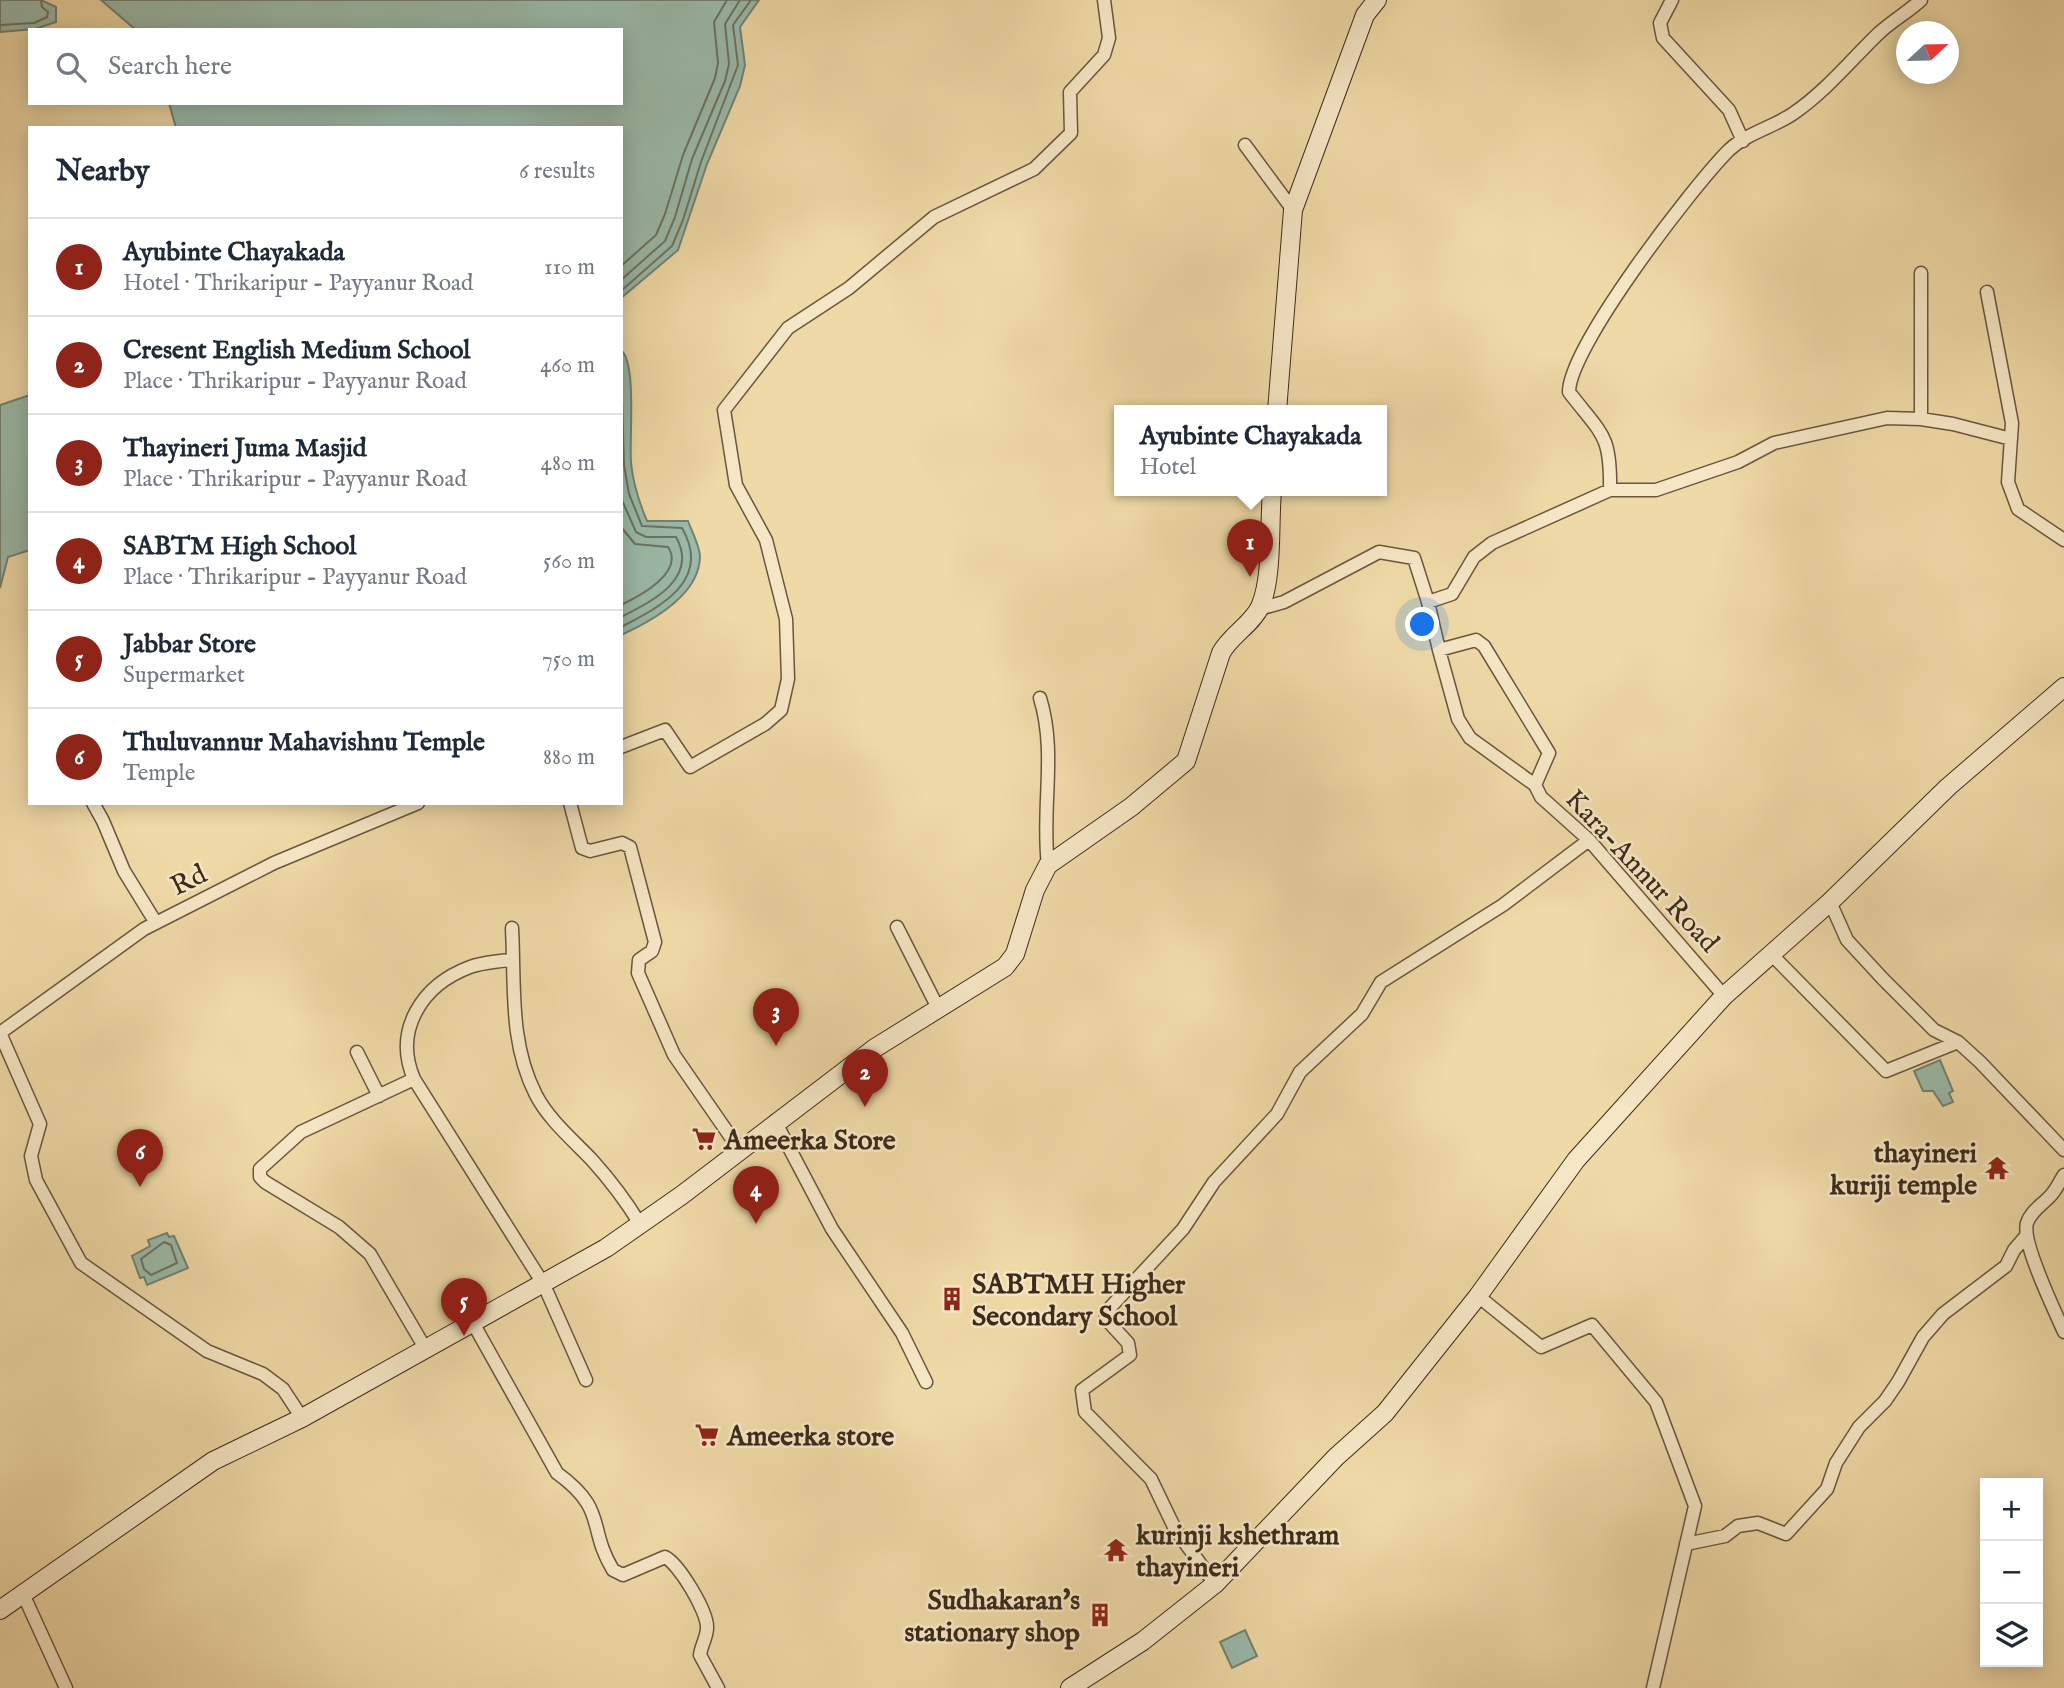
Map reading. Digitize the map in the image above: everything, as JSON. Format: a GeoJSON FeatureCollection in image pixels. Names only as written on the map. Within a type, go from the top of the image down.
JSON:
{"type":"FeatureCollection","features":[{"type":"Feature","properties":{"kind":"main road"},"geometry":{"type":"LineString","coordinates":[[1277,405],[1293,210],[1365,15],[1377,0]]}},
{"type":"Feature","properties":{"kind":"main road"},"geometry":{"type":"LineString","coordinates":[[0,1610],[24,1596],[213,1461],[302,1418],[425,1348],[544,1285],[640,1224],[875,1048],[938,1007],[985,981],[1015,954],[1037,883],[1048,865],[1131,807],[1186,761],[1221,653],[1227,641],[1259,609],[1265,588],[1272,496]]}},
{"type":"Feature","properties":{"kind":"main road"},"geometry":{"type":"LineString","coordinates":[[1070,1688],[1143,1641],[1215,1584],[1336,1457],[1385,1413],[1478,1296],[1576,1160],[1724,996],[1830,902],[1948,787],[2064,687]]}},
{"type":"Feature","properties":{"kind":"street"},"geometry":{"type":"LineString","coordinates":[[623,746],[665,730],[690,767],[765,724],[781,710],[788,679],[786,619],[766,540],[736,485],[724,410],[788,328],[849,288],[934,217],[1034,169],[1072,134],[1070,92],[1104,55],[1110,38],[1104,0]]}},
{"type":"Feature","properties":{"kind":"street"},"geometry":{"type":"LineString","coordinates":[[1672,0],[1660,23],[1663,38],[1729,110],[1743,141]]}},
{"type":"Feature","properties":{"kind":"street"},"geometry":{"type":"LineString","coordinates":[[1610,490],[1611,459],[1606,437],[1569,392],[1569,380],[1612,302],[1640,261],[1731,149],[1794,114],[1850,64],[1880,32],[1921,0]]}},
{"type":"Feature","properties":{"kind":"street"},"geometry":{"type":"LineString","coordinates":[[1245,145],[1293,210]]}},
{"type":"Feature","properties":{"kind":"street"},"geometry":{"type":"LineString","coordinates":[[1920,273],[1921,419]]}},
{"type":"Feature","properties":{"kind":"street"},"geometry":{"type":"LineString","coordinates":[[1987,292],[2012,423],[2008,482],[2018,509],[2064,540]]}},
{"type":"Feature","properties":{"kind":"street"},"geometry":{"type":"LineString","coordinates":[[1428,601],[1452,594],[1474,557],[1492,543],[1610,490],[1656,490],[1738,462],[1774,443],[1887,418],[1921,419],[2011,439]]}},
{"type":"Feature","properties":{"kind":"street"},"geometry":{"type":"LineString","coordinates":[[1259,609],[1284,602],[1379,552],[1414,558],[1428,601],[1458,719],[1470,738],[1535,785]]}},
{"type":"Feature","properties":{"kind":"street","name":"Kara-Annur Road"},"geometry":{"type":"LineString","coordinates":[[1439,650],[1476,640],[1484,646],[1549,753],[1535,785],[1541,797],[1588,840],[1724,996]]}},
{"type":"Feature","properties":{"kind":"street"},"geometry":{"type":"LineString","coordinates":[[1040,698],[1047,722],[1050,769],[1045,816],[1048,865]]}},
{"type":"Feature","properties":{"kind":"street"},"geometry":{"type":"LineString","coordinates":[[94,805],[124,871],[156,923]]}},
{"type":"Feature","properties":{"kind":"street","name":"Rd"},"geometry":{"type":"LineString","coordinates":[[0,1033],[156,923],[274,863],[413,805]]}},
{"type":"Feature","properties":{"kind":"street"},"geometry":{"type":"LineString","coordinates":[[571,805],[582,848],[590,851],[622,843],[630,847],[655,942],[652,951],[639,960],[638,973],[674,1055],[739,1149]]}},
{"type":"Feature","properties":{"kind":"street"},"geometry":{"type":"LineString","coordinates":[[1215,1584],[1175,1529],[1150,1479],[1085,1412],[1082,1390],[1130,1355],[1128,1343],[1106,1319],[1106,1312],[1183,1229],[1214,1182],[1277,1114],[1300,1072],[1362,1014],[1381,982],[1503,905],[1588,840]]}},
{"type":"Feature","properties":{"kind":"street"},"geometry":{"type":"LineString","coordinates":[[1830,902],[1847,940],[1934,1030],[1958,1042],[2064,1150]]}},
{"type":"Feature","properties":{"kind":"street"},"geometry":{"type":"LineString","coordinates":[[897,927],[938,1007]]}},
{"type":"Feature","properties":{"kind":"street"},"geometry":{"type":"LineString","coordinates":[[512,928],[512,1003],[517,1038],[537,1097],[568,1136],[607,1177],[640,1224]]}},
{"type":"Feature","properties":{"kind":"street"},"geometry":{"type":"LineString","coordinates":[[1770,953],[1885,1071],[1958,1042]]}},
{"type":"Feature","properties":{"kind":"street"},"geometry":{"type":"LineString","coordinates":[[513,959],[474,966],[457,973],[428,996],[408,1023],[406,1062],[414,1079],[544,1285],[586,1380]]}},
{"type":"Feature","properties":{"kind":"street"},"geometry":{"type":"LineString","coordinates":[[0,1033],[40,1124],[32,1156],[36,1180],[81,1263],[207,1351],[283,1389],[302,1418]]}},
{"type":"Feature","properties":{"kind":"street"},"geometry":{"type":"LineString","coordinates":[[357,1052],[379,1096]]}},
{"type":"Feature","properties":{"kind":"street"},"geometry":{"type":"LineString","coordinates":[[414,1079],[301,1132],[260,1169],[260,1177],[339,1227],[370,1254],[425,1348]]}},
{"type":"Feature","properties":{"kind":"street"},"geometry":{"type":"LineString","coordinates":[[775,1121],[832,1229],[902,1333],[926,1382]]}},
{"type":"Feature","properties":{"kind":"street"},"geometry":{"type":"LineString","coordinates":[[2064,1175],[2052,1195],[2032,1213],[2026,1224],[2026,1236],[2064,1332]]}},
{"type":"Feature","properties":{"kind":"street"},"geometry":{"type":"LineString","coordinates":[[1686,1544],[1725,1536],[1738,1526],[1758,1524],[1786,1534],[1827,1489],[1836,1463],[1859,1427],[1892,1392],[1923,1337],[1943,1314],[2006,1266],[2014,1250],[2026,1236]]}},
{"type":"Feature","properties":{"kind":"street"},"geometry":{"type":"LineString","coordinates":[[1478,1296],[1541,1347],[1591,1325],[1656,1402],[1695,1506],[1653,1688]]}},
{"type":"Feature","properties":{"kind":"street"},"geometry":{"type":"LineString","coordinates":[[473,1323],[557,1473],[578,1488],[591,1505],[613,1570],[623,1575],[664,1558],[682,1572],[706,1620],[707,1629],[700,1655],[718,1688]]}},
{"type":"Feature","properties":{"kind":"street"},"geometry":{"type":"LineString","coordinates":[[24,1596],[66,1688]]}},
{"type":"Feature","properties":{"kind":"water"},"geometry":{"type":"Polygon","coordinates":[[[0,0],[41,0],[56,7],[56,22],[38,28],[0,32],[0,0]]]}},
{"type":"Feature","properties":{"kind":"water"},"geometry":{"type":"Polygon","coordinates":[[[101,0],[759,0],[740,27],[745,65],[740,86],[707,164],[678,250],[623,296],[623,126],[175,126],[170,105],[623,105],[623,28],[134,28],[101,0]]]}},
{"type":"Feature","properties":{"kind":"water"},"geometry":{"type":"Polygon","coordinates":[[[623,353],[631,385],[631,463],[641,507],[647,521],[688,521],[700,557],[698,571],[683,595],[646,622],[623,634],[623,353]]]}},
{"type":"Feature","properties":{"kind":"water"},"geometry":{"type":"Polygon","coordinates":[[[28,396],[28,551],[8,557],[0,588],[0,405],[28,396]]]}},
{"type":"Feature","properties":{"kind":"water"},"geometry":{"type":"Polygon","coordinates":[[[1940,1060],[1953,1091],[1949,1093],[1953,1102],[1943,1106],[1933,1091],[1923,1091],[1914,1071],[1940,1060]]]}},
{"type":"Feature","properties":{"kind":"water"},"geometry":{"type":"Polygon","coordinates":[[[167,1233],[169,1237],[174,1236],[188,1268],[147,1285],[144,1277],[140,1278],[132,1256],[150,1246],[148,1240],[167,1233]]]}},
{"type":"Feature","properties":{"kind":"water"},"geometry":{"type":"Polygon","coordinates":[[[1245,1630],[1257,1656],[1232,1668],[1220,1642],[1245,1630]]]}},
{"type":"Feature","properties":{"kind":"place","name":"Ayubinte Chayakada"},"geometry":{"type":"Point","coordinates":[1250,577]}},
{"type":"Feature","properties":{"kind":"place","name":"Thayineri Juma Masjid"},"geometry":{"type":"Point","coordinates":[776,1046]}},
{"type":"Feature","properties":{"kind":"place","name":"Cresent English Medium School"},"geometry":{"type":"Point","coordinates":[865,1107]}},
{"type":"Feature","properties":{"kind":"place","name":"Ameerka Store"},"geometry":{"type":"Point","coordinates":[704,1139]}},
{"type":"Feature","properties":{"kind":"place","name":"thayineri kuriji temple"},"geometry":{"type":"Point","coordinates":[1997,1168]}},
{"type":"Feature","properties":{"kind":"place","name":"Thuluvannur Mahavishnu Temple"},"geometry":{"type":"Point","coordinates":[140,1187]}},
{"type":"Feature","properties":{"kind":"place","name":"SABTM High School"},"geometry":{"type":"Point","coordinates":[756,1224]}},
{"type":"Feature","properties":{"kind":"place","name":"SABTMH Higher Secondary School"},"geometry":{"type":"Point","coordinates":[952,1299]}},
{"type":"Feature","properties":{"kind":"place","name":"Jabbar Store"},"geometry":{"type":"Point","coordinates":[464,1336]}},
{"type":"Feature","properties":{"kind":"place","name":"Ameerka store"},"geometry":{"type":"Point","coordinates":[707,1435]}},
{"type":"Feature","properties":{"kind":"place","name":"kurinji kshethram thayineri"},"geometry":{"type":"Point","coordinates":[1116,1550]}},
{"type":"Feature","properties":{"kind":"place","name":"Sudhakaran's stationary shop"},"geometry":{"type":"Point","coordinates":[1100,1615]}}]}
